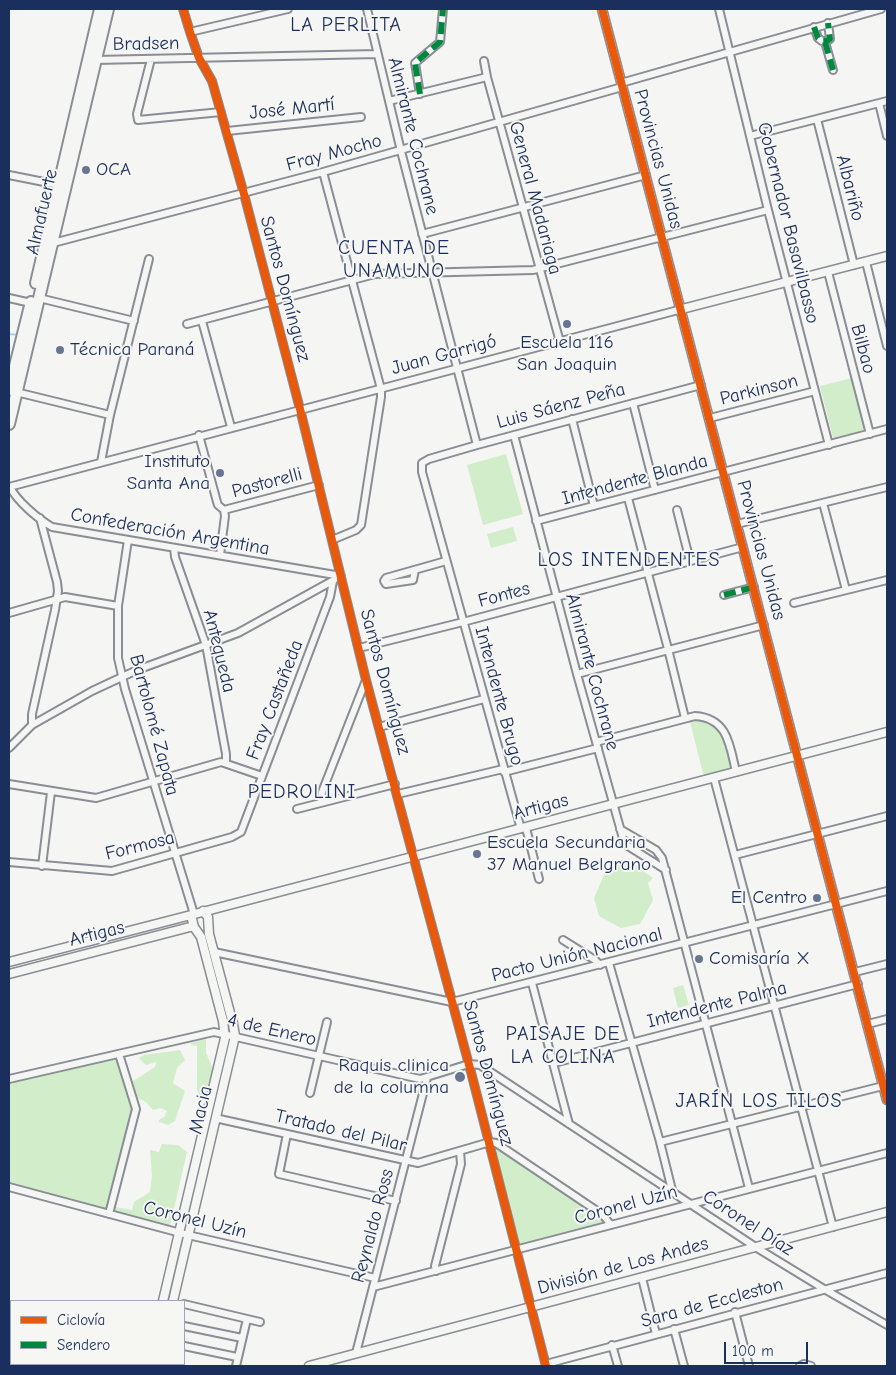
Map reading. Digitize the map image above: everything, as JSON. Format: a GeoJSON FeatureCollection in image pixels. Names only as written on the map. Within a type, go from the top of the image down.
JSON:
{"type":"FeatureCollection","features":[{"type":"Feature","properties":{"kind":"main road","name":"Almafuerte"},"geometry":{"type":"LineString","coordinates":[[9,424],[13,391],[35,301],[58,185],[100,9]]}},
{"type":"Feature","properties":{"kind":"main road","name":"Almafuerte"},"geometry":{"type":"LineString","coordinates":[[13,391],[10,377],[53,243],[108,9]]}},
{"type":"Feature","properties":{"kind":"street","name":"Santos Domínguez"},"geometry":{"type":"LineString","coordinates":[[183,9],[199,58],[209,74],[244,194],[300,409],[366,680],[490,1142],[546,1365]]}},
{"type":"Feature","properties":{"kind":"street"},"geometry":{"type":"LineString","coordinates":[[190,32],[288,9]]}},
{"type":"Feature","properties":{"kind":"street","name":"Almirante Cochrane"},"geometry":{"type":"LineString","coordinates":[[367,9],[401,151],[477,445]]}},
{"type":"Feature","properties":{"kind":"street"},"geometry":{"type":"LineString","coordinates":[[420,94],[415,64],[440,42],[443,9]]}},
{"type":"Feature","properties":{"kind":"street","name":"Provincias Unidas"},"geometry":{"type":"LineString","coordinates":[[602,9],[702,385],[887,1100]]}},
{"type":"Feature","properties":{"kind":"street","name":"Gobernador Basavilbasso"},"geometry":{"type":"LineString","coordinates":[[719,9],[768,210],[829,445]]}},
{"type":"Feature","properties":{"kind":"street","name":"Fray Mocho"},"geometry":{"type":"LineString","coordinates":[[53,243],[401,151],[500,123],[729,52],[881,9]]}},
{"type":"Feature","properties":{"kind":"street"},"geometry":{"type":"LineString","coordinates":[[825,42],[830,39],[828,23]]}},
{"type":"Feature","properties":{"kind":"street"},"geometry":{"type":"LineString","coordinates":[[814,27],[818,38],[825,42],[833,70]]}},
{"type":"Feature","properties":{"kind":"street","name":"Bradsen"},"geometry":{"type":"LineString","coordinates":[[95,60],[377,54]]}},
{"type":"Feature","properties":{"kind":"street"},"geometry":{"type":"LineString","coordinates":[[151,58],[137,114],[138,120],[221,112]]}},
{"type":"Feature","properties":{"kind":"street","name":"General Madariaga"},"geometry":{"type":"LineString","coordinates":[[484,61],[522,208],[560,342]]}},
{"type":"Feature","properties":{"kind":"street"},"geometry":{"type":"LineString","coordinates":[[389,101],[487,77]]}},
{"type":"Feature","properties":{"kind":"street"},"geometry":{"type":"LineString","coordinates":[[750,136],[887,101]]}},
{"type":"Feature","properties":{"kind":"street"},"geometry":{"type":"LineString","coordinates":[[879,103],[887,136]]}},
{"type":"Feature","properties":{"kind":"street","name":"José Martí"},"geometry":{"type":"LineString","coordinates":[[226,131],[361,117]]}},
{"type":"Feature","properties":{"kind":"street","name":"Albariño"},"geometry":{"type":"LineString","coordinates":[[817,119],[854,265]]}},
{"type":"Feature","properties":{"kind":"street"},"geometry":{"type":"LineString","coordinates":[[323,172],[381,388],[361,525],[356,530],[332,540]]}},
{"type":"Feature","properties":{"kind":"street"},"geometry":{"type":"LineString","coordinates":[[9,175],[58,185]]}},
{"type":"Feature","properties":{"kind":"street"},"geometry":{"type":"LineString","coordinates":[[422,234],[646,175]]}},
{"type":"Feature","properties":{"kind":"street"},"geometry":{"type":"LineString","coordinates":[[187,324],[375,274],[539,269],[768,210]]}},
{"type":"Feature","properties":{"kind":"street","name":"Juan Garrigó"},"geometry":{"type":"LineString","coordinates":[[9,487],[199,435],[887,256]]}},
{"type":"Feature","properties":{"kind":"street"},"geometry":{"type":"LineString","coordinates":[[101,462],[110,414],[149,258]]}},
{"type":"Feature","properties":{"kind":"street"},"geometry":{"type":"LineString","coordinates":[[866,262],[887,346]]}},
{"type":"Feature","properties":{"kind":"street","name":"Bilbao"},"geometry":{"type":"LineString","coordinates":[[828,272],[870,434]]}},
{"type":"Feature","properties":{"kind":"street"},"geometry":{"type":"LineString","coordinates":[[9,298],[35,301],[134,321]]}},
{"type":"Feature","properties":{"kind":"street"},"geometry":{"type":"LineString","coordinates":[[202,321],[231,427]]}},
{"type":"Feature","properties":{"kind":"street","name":"Luis Sáenz Peña"},"geometry":{"type":"LineString","coordinates":[[429,458],[702,385]]}},
{"type":"Feature","properties":{"kind":"street"},"geometry":{"type":"LineString","coordinates":[[13,391],[110,414]]}},
{"type":"Feature","properties":{"kind":"street","name":"Parkinson"},"geometry":{"type":"LineString","coordinates":[[710,418],[815,392]]}},
{"type":"Feature","properties":{"kind":"street"},"geometry":{"type":"LineString","coordinates":[[633,403],[655,490]]}},
{"type":"Feature","properties":{"kind":"street"},"geometry":{"type":"LineString","coordinates":[[572,419],[594,506]]}},
{"type":"Feature","properties":{"kind":"street","name":"Intendente Blanda"},"geometry":{"type":"LineString","coordinates":[[536,521],[887,429]]}},
{"type":"Feature","properties":{"kind":"street","name":"Almirante Cochrane"},"geometry":{"type":"LineString","coordinates":[[514,434],[556,597],[620,829],[626,845],[666,870]]}},
{"type":"Feature","properties":{"kind":"street"},"geometry":{"type":"LineString","coordinates":[[199,435],[217,502],[224,510],[225,516],[220,555]]}},
{"type":"Feature","properties":{"kind":"street","name":"Intendente Brugo"},"geometry":{"type":"LineString","coordinates":[[429,458],[425,460],[421,467],[503,771],[539,879]]}},
{"type":"Feature","properties":{"kind":"street","name":"Pastorelli"},"geometry":{"type":"LineString","coordinates":[[224,510],[318,485]]}},
{"type":"Feature","properties":{"kind":"street","name":"Confederación Argentina"},"geometry":{"type":"LineString","coordinates":[[9,487],[14,495],[52,527],[341,576]]}},
{"type":"Feature","properties":{"kind":"street"},"geometry":{"type":"LineString","coordinates":[[738,524],[887,487]]}},
{"type":"Feature","properties":{"kind":"street"},"geometry":{"type":"LineString","coordinates":[[628,498],[668,649],[684,718]]}},
{"type":"Feature","properties":{"kind":"street"},"geometry":{"type":"LineString","coordinates":[[823,503],[846,590]]}},
{"type":"Feature","properties":{"kind":"street"},"geometry":{"type":"LineString","coordinates":[[677,510],[690,561]]}},
{"type":"Feature","properties":{"kind":"street"},"geometry":{"type":"LineString","coordinates":[[32,725],[32,714],[56,599],[57,582],[40,518]]}},
{"type":"Feature","properties":{"kind":"street","name":"Bartolomé Zapata"},"geometry":{"type":"LineString","coordinates":[[128,540],[118,606],[118,658],[193,914]]}},
{"type":"Feature","properties":{"kind":"street","name":"Fontes"},"geometry":{"type":"LineString","coordinates":[[359,648],[743,547]]}},
{"type":"Feature","properties":{"kind":"street","name":"Antequeda"},"geometry":{"type":"LineString","coordinates":[[174,548],[175,557],[206,645],[226,754],[226,763]]}},
{"type":"Feature","properties":{"kind":"street"},"geometry":{"type":"LineString","coordinates":[[415,570],[446,562]]}},
{"type":"Feature","properties":{"kind":"street"},"geometry":{"type":"LineString","coordinates":[[9,748],[32,725],[92,691],[122,676],[238,633],[341,576]]}},
{"type":"Feature","properties":{"kind":"street"},"geometry":{"type":"LineString","coordinates":[[794,603],[887,580]]}},
{"type":"Feature","properties":{"kind":"street","name":"Fray Castañeda"},"geometry":{"type":"LineString","coordinates":[[243,828],[330,597],[333,581]]}},
{"type":"Feature","properties":{"kind":"street"},"geometry":{"type":"LineString","coordinates":[[724,595],[754,588]]}},
{"type":"Feature","properties":{"kind":"street"},"geometry":{"type":"LineString","coordinates":[[9,613],[69,597],[118,606]]}},
{"type":"Feature","properties":{"kind":"street"},"geometry":{"type":"LineString","coordinates":[[577,674],[764,625]]}},
{"type":"Feature","properties":{"kind":"street"},"geometry":{"type":"LineString","coordinates":[[321,803],[322,792],[366,680]]}},
{"type":"Feature","properties":{"kind":"street"},"geometry":{"type":"LineString","coordinates":[[379,727],[484,699]]}},
{"type":"Feature","properties":{"kind":"street"},"geometry":{"type":"LineString","coordinates":[[398,794],[503,771],[695,716],[707,717],[720,726],[727,736],[736,772]]}},
{"type":"Feature","properties":{"kind":"street","name":"Artigas"},"geometry":{"type":"LineString","coordinates":[[9,962],[887,732]]}},
{"type":"Feature","properties":{"kind":"street"},"geometry":{"type":"LineString","coordinates":[[9,784],[96,798],[216,763],[226,763],[262,776]]}},
{"type":"Feature","properties":{"kind":"street"},"geometry":{"type":"LineString","coordinates":[[714,778],[833,1227]]}},
{"type":"Feature","properties":{"kind":"street"},"geometry":{"type":"LineString","coordinates":[[297,809],[395,784]]}},
{"type":"Feature","properties":{"kind":"street"},"geometry":{"type":"LineString","coordinates":[[42,866],[51,792]]}},
{"type":"Feature","properties":{"kind":"street"},"geometry":{"type":"LineString","coordinates":[[735,855],[887,816]]}},
{"type":"Feature","properties":{"kind":"street","name":"Formosa"},"geometry":{"type":"LineString","coordinates":[[9,862],[108,872],[232,837],[241,832],[243,828]]}},
{"type":"Feature","properties":{"kind":"street"},"geometry":{"type":"LineString","coordinates":[[620,829],[656,850],[662,858],[748,1188]]}},
{"type":"Feature","properties":{"kind":"street","name":"Pacto Unión Nacional"},"geometry":{"type":"LineString","coordinates":[[214,952],[452,1002],[887,891]]}},
{"type":"Feature","properties":{"kind":"street","name":"Macia"},"geometry":{"type":"LineString","coordinates":[[173,1300],[234,1036],[233,1024],[209,934],[208,917],[203,911]]}},
{"type":"Feature","properties":{"kind":"street","name":"Macia"},"geometry":{"type":"LineString","coordinates":[[163,1300],[225,1033],[201,937],[195,929],[193,914]]}},
{"type":"Feature","properties":{"kind":"street","name":"Artigas"},"geometry":{"type":"LineString","coordinates":[[9,974],[181,929],[209,927]]}},
{"type":"Feature","properties":{"kind":"street"},"geometry":{"type":"LineString","coordinates":[[562,940],[600,965]]}},
{"type":"Feature","properties":{"kind":"street"},"geometry":{"type":"LineString","coordinates":[[609,963],[672,1190]]}},
{"type":"Feature","properties":{"kind":"street"},"geometry":{"type":"LineString","coordinates":[[855,972],[887,964]]}},
{"type":"Feature","properties":{"kind":"street"},"geometry":{"type":"LineString","coordinates":[[532,982],[569,1124]]}},
{"type":"Feature","properties":{"kind":"street","name":"Intendente Palma"},"geometry":{"type":"LineString","coordinates":[[554,1063],[858,984]]}},
{"type":"Feature","properties":{"kind":"street"},"geometry":{"type":"LineString","coordinates":[[868,1024],[887,1019]]}},
{"type":"Feature","properties":{"kind":"street"},"geometry":{"type":"LineString","coordinates":[[310,1093],[327,1022]]}},
{"type":"Feature","properties":{"kind":"street","name":"4 de Enero"},"geometry":{"type":"LineString","coordinates":[[9,1079],[214,1032],[415,1078],[427,1078],[469,1064]]}},
{"type":"Feature","properties":{"kind":"street"},"geometry":{"type":"LineString","coordinates":[[109,1214],[136,1109],[119,1054]]}},
{"type":"Feature","properties":{"kind":"street","name":"Coronel Díaz"},"geometry":{"type":"LineString","coordinates":[[469,1064],[480,1065],[672,1190],[757,1248],[887,1325]]}},
{"type":"Feature","properties":{"kind":"street","name":"Reynaldo Ross"},"geometry":{"type":"LineString","coordinates":[[356,1354],[427,1078]]}},
{"type":"Feature","properties":{"kind":"street"},"geometry":{"type":"LineString","coordinates":[[660,1142],[883,1086]]}},
{"type":"Feature","properties":{"kind":"street","name":"Tratado del Pilar"},"geometry":{"type":"LineString","coordinates":[[215,1118],[406,1161],[422,1162],[490,1142]]}},
{"type":"Feature","properties":{"kind":"street"},"geometry":{"type":"LineString","coordinates":[[287,1134],[278,1174],[396,1201]]}},
{"type":"Feature","properties":{"kind":"street"},"geometry":{"type":"LineString","coordinates":[[490,1142],[500,1144],[604,1215],[611,1225]]}},
{"type":"Feature","properties":{"kind":"street"},"geometry":{"type":"LineString","coordinates":[[436,1271],[435,1266],[460,1164],[460,1151]]}},
{"type":"Feature","properties":{"kind":"street","name":"Coronel Uzín"},"geometry":{"type":"LineString","coordinates":[[373,1287],[887,1153]]}},
{"type":"Feature","properties":{"kind":"street","name":"Coronel Uzín"},"geometry":{"type":"LineString","coordinates":[[9,1187],[188,1235],[375,1278]]}},
{"type":"Feature","properties":{"kind":"street","name":"División de Los Andes"},"geometry":{"type":"LineString","coordinates":[[312,1366],[887,1212]]}},
{"type":"Feature","properties":{"kind":"street","name":"Sara de Eccleston"},"geometry":{"type":"LineString","coordinates":[[546,1365],[612,1345],[887,1273]]}},
{"type":"Feature","properties":{"kind":"street"},"geometry":{"type":"LineString","coordinates":[[642,1278],[656,1334]]}},
{"type":"Feature","properties":{"kind":"street"},"geometry":{"type":"LineString","coordinates":[[185,1304],[260,1322]]}},
{"type":"Feature","properties":{"kind":"street"},"geometry":{"type":"LineString","coordinates":[[735,1312],[749,1366]]}},
{"type":"Feature","properties":{"kind":"street"},"geometry":{"type":"LineString","coordinates":[[236,1366],[247,1319]]}},
{"type":"Feature","properties":{"kind":"street"},"geometry":{"type":"LineString","coordinates":[[185,1326],[242,1338]]}},
{"type":"Feature","properties":{"kind":"street"},"geometry":{"type":"LineString","coordinates":[[674,1329],[684,1366]]}},
{"type":"Feature","properties":{"kind":"street"},"geometry":{"type":"LineString","coordinates":[[612,1345],[618,1366]]}},
{"type":"Feature","properties":{"kind":"street"},"geometry":{"type":"LineString","coordinates":[[185,1346],[237,1357]]}},
{"type":"Feature","properties":{"kind":"street"},"geometry":{"type":"LineString","coordinates":[[800,1366],[804,1364],[812,1366]]}},
{"type":"Feature","properties":{"kind":"green space"},"geometry":{"type":"Polygon","coordinates":[[[852,378],[865,430],[833,438],[820,386],[852,378]]]}},
{"type":"Feature","properties":{"kind":"green space"},"geometry":{"type":"Polygon","coordinates":[[[506,454],[523,514],[483,525],[467,465],[506,454]]]}},
{"type":"Feature","properties":{"kind":"green space"},"geometry":{"type":"Polygon","coordinates":[[[513,527],[517,541],[491,548],[487,534],[513,527]]]}},
{"type":"Feature","properties":{"kind":"green space"},"geometry":{"type":"Polygon","coordinates":[[[703,720],[710,723],[721,733],[732,769],[704,777],[690,722],[703,720]]]}},
{"type":"Feature","properties":{"kind":"green space"},"geometry":{"type":"Polygon","coordinates":[[[629,861],[653,878],[648,883],[653,900],[640,924],[621,928],[599,916],[594,898],[604,875],[612,864],[629,861]]]}},
{"type":"Feature","properties":{"kind":"green space"},"geometry":{"type":"Polygon","coordinates":[[[683,985],[689,1005],[678,1008],[673,988],[683,985]]]}},
{"type":"Feature","properties":{"kind":"green space"},"geometry":{"type":"Polygon","coordinates":[[[206,1039],[206,1053],[213,1069],[204,1099],[197,1091],[197,1046],[191,1045],[191,1043],[206,1039]]]}},
{"type":"Feature","properties":{"kind":"green space"},"geometry":{"type":"Polygon","coordinates":[[[180,1050],[185,1060],[177,1068],[173,1083],[185,1091],[175,1121],[168,1125],[159,1122],[167,1111],[161,1108],[153,1110],[146,1102],[136,1097],[133,1081],[155,1067],[156,1062],[146,1065],[139,1058],[144,1055],[180,1050]]]}},
{"type":"Feature","properties":{"kind":"green space"},"geometry":{"type":"Polygon","coordinates":[[[117,1059],[120,1064],[133,1106],[107,1208],[9,1183],[9,1083],[117,1059]]]}},
{"type":"Feature","properties":{"kind":"green space"},"geometry":{"type":"Polygon","coordinates":[[[162,1144],[178,1145],[187,1152],[170,1226],[113,1212],[115,1207],[132,1210],[134,1202],[150,1192],[152,1175],[150,1150],[159,1152],[162,1144]]]}},
{"type":"Feature","properties":{"kind":"green space"},"geometry":{"type":"Polygon","coordinates":[[[500,1148],[603,1219],[606,1224],[522,1245],[519,1243],[495,1149],[500,1148]]]}},
{"type":"Feature","properties":{"kind":"waterway"},"geometry":{"type":"LineString","coordinates":[[9,334],[20,335]]}},
{"type":"Feature","properties":{"kind":"marked path"},"geometry":{"type":"LineString","coordinates":[[420,94],[415,63],[440,42],[443,9]]}},
{"type":"Feature","properties":{"kind":"marked path"},"geometry":{"type":"LineString","coordinates":[[814,27],[818,38],[822,41],[827,41],[830,39],[828,23]]}},
{"type":"Feature","properties":{"kind":"marked path"},"geometry":{"type":"LineString","coordinates":[[825,42],[833,70]]}},
{"type":"Feature","properties":{"kind":"marked path"},"geometry":{"type":"LineString","coordinates":[[724,595],[754,587]]}},
{"type":"Feature","properties":{"kind":"cycle path"},"geometry":{"type":"LineString","coordinates":[[183,9],[199,58],[212,81],[244,194],[300,409],[366,680],[472,1076],[546,1366]]}},
{"type":"Feature","properties":{"kind":"cycle path"},"geometry":{"type":"LineString","coordinates":[[602,9],[887,1100]]}},
{"type":"Feature","properties":{"kind":"place","name":"OCA"},"geometry":{"type":"Point","coordinates":[86,170]}},
{"type":"Feature","properties":{"kind":"place","name":"Escuela 116 San Joaquin"},"geometry":{"type":"Point","coordinates":[567,324]}},
{"type":"Feature","properties":{"kind":"place","name":"Técnica Paraná"},"geometry":{"type":"Point","coordinates":[60,350]}},
{"type":"Feature","properties":{"kind":"place","name":"Instituto Santa Ana"},"geometry":{"type":"Point","coordinates":[220,473]}},
{"type":"Feature","properties":{"kind":"place","name":"Escuela Secundaria 37 Manuel Belgrano"},"geometry":{"type":"Point","coordinates":[477,854]}},
{"type":"Feature","properties":{"kind":"place","name":"El Centro"},"geometry":{"type":"Point","coordinates":[817,898]}},
{"type":"Feature","properties":{"kind":"place","name":"Comisaría X"},"geometry":{"type":"Point","coordinates":[699,959]}},
{"type":"Feature","properties":{"kind":"place","name":"Raquis clinica de la columna"},"geometry":{"type":"Point","coordinates":[460,1077]}},
{"type":"Feature","properties":{"kind":"district","name":"LA PERLITA"},"geometry":{"type":"Point","coordinates":[346,25]}},
{"type":"Feature","properties":{"kind":"district","name":"CUENTA DE UNAMUNO"},"geometry":{"type":"Point","coordinates":[394,260]}},
{"type":"Feature","properties":{"kind":"district","name":"LOS INTENDENTES"},"geometry":{"type":"Point","coordinates":[629,560]}},
{"type":"Feature","properties":{"kind":"district","name":"PEDROLINI"},"geometry":{"type":"Point","coordinates":[302,792]}},
{"type":"Feature","properties":{"kind":"district","name":"PAISAJE DE LA COLINA"},"geometry":{"type":"Point","coordinates":[563,1046]}},
{"type":"Feature","properties":{"kind":"district","name":"JARÍN LOS TILOS"},"geometry":{"type":"Point","coordinates":[759,1101]}}]}
